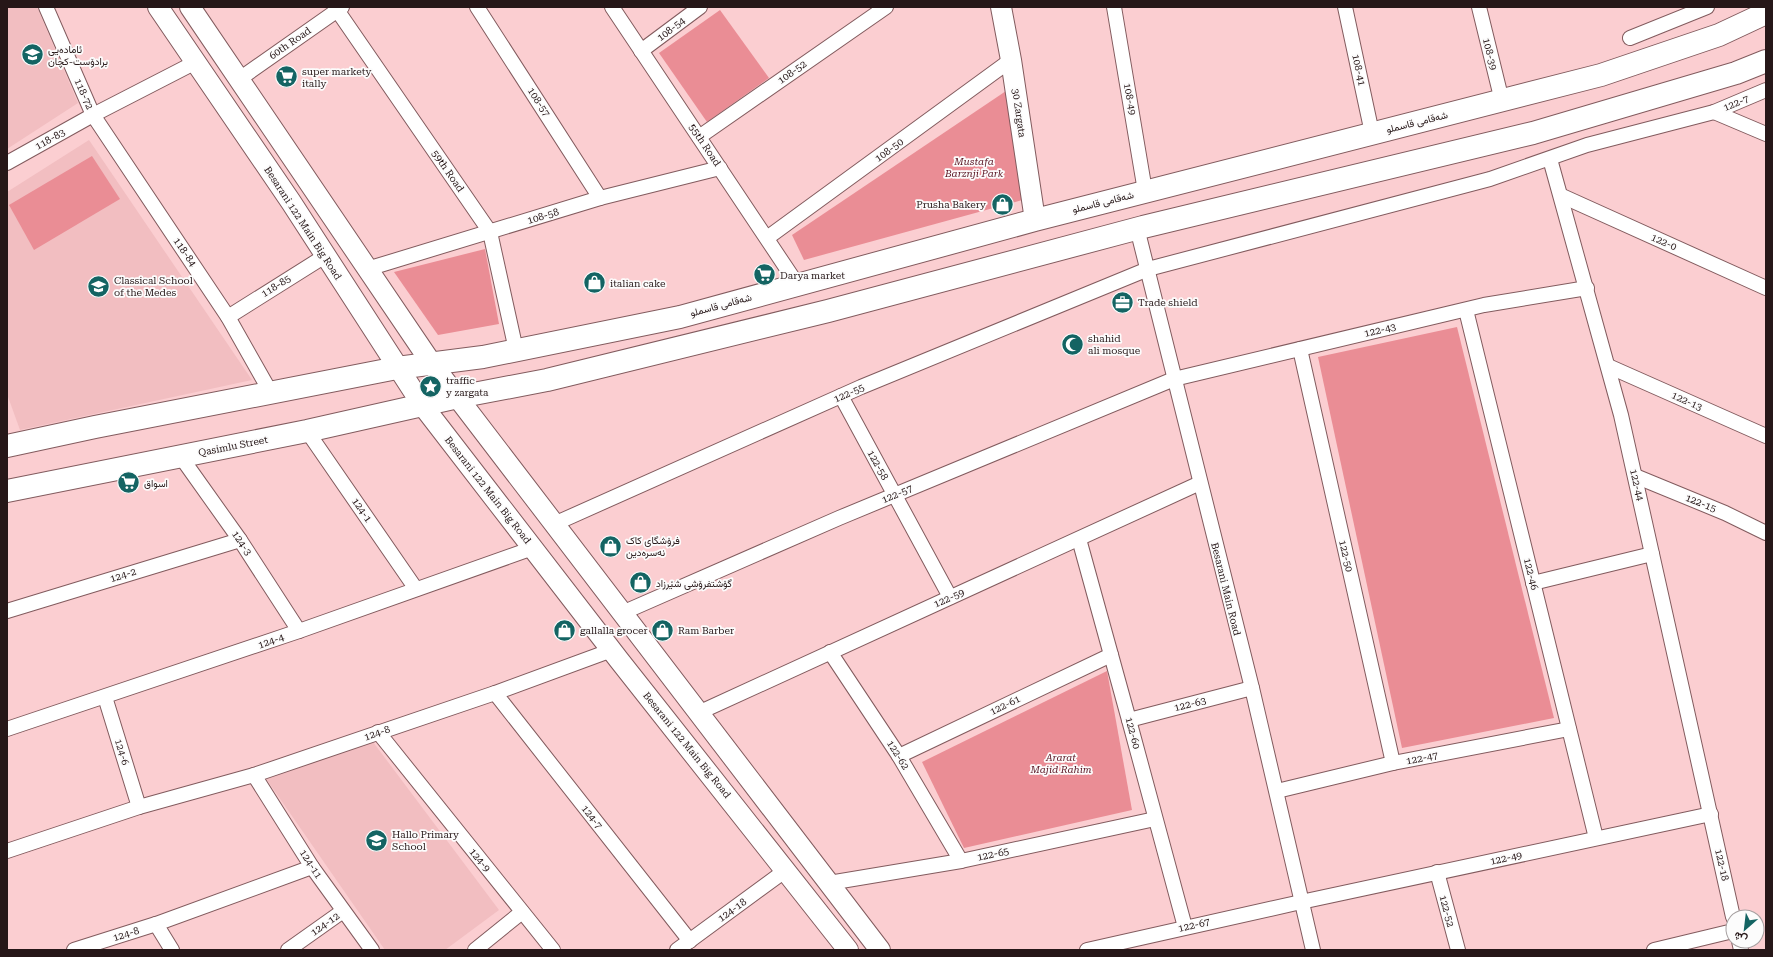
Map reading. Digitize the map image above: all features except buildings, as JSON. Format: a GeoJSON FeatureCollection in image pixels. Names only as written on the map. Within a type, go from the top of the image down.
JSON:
{"type":"FeatureCollection","features":[{"type":"Feature","properties":{"kind":"main road","name":"Besarani 122 Main Big Road"},"geometry":{"type":"LineString","coordinates":[[158,7],[290,202],[423,406],[612,650],[848,950]]}},
{"type":"Feature","properties":{"kind":"main road"},"geometry":{"type":"LineString","coordinates":[[190,7],[238,80],[432,364],[880,950]]}},
{"type":"Feature","properties":{"kind":"main road","name":"30 Zargata"},"geometry":{"type":"LineString","coordinates":[[1001,7],[1011,60],[1035,220]]}},
{"type":"Feature","properties":{"kind":"main road","name":"شەقامی قاسملو"},"geometry":{"type":"LineString","coordinates":[[432,364],[482,357],[680,317],[1035,220],[1601,75],[1719,34],[1766,13]]}},
{"type":"Feature","properties":{"kind":"main road"},"geometry":{"type":"LineString","coordinates":[[458,397],[547,380],[828,312],[1137,228],[1533,133],[1736,73],[1766,61]]}},
{"type":"Feature","properties":{"kind":"main road"},"geometry":{"type":"LineString","coordinates":[[290,202],[312,187]]}},
{"type":"Feature","properties":{"kind":"main road"},"geometry":{"type":"LineString","coordinates":[[7,446],[95,427],[271,394],[397,368],[432,364]]}},
{"type":"Feature","properties":{"kind":"main road","name":"Qasimlu Street"},"geometry":{"type":"LineString","coordinates":[[7,491],[307,431],[458,397]]}},
{"type":"Feature","properties":{"kind":"main road"},"geometry":{"type":"LineString","coordinates":[[833,931],[854,916]]}},
{"type":"Feature","properties":{"kind":"street","name":"118-72"},"geometry":{"type":"LineString","coordinates":[[46,7],[93,115]]}},
{"type":"Feature","properties":{"kind":"street","name":"55th Road"},"geometry":{"type":"LineString","coordinates":[[612,7],[797,284]]}},
{"type":"Feature","properties":{"kind":"street","name":"108-54"},"geometry":{"type":"LineString","coordinates":[[641,51],[700,7]]}},
{"type":"Feature","properties":{"kind":"street","name":"108-52"},"geometry":{"type":"LineString","coordinates":[[699,137],[886,7]]}},
{"type":"Feature","properties":{"kind":"street","name":"108-49"},"geometry":{"type":"LineString","coordinates":[[1114,7],[1145,192]]}},
{"type":"Feature","properties":{"kind":"street","name":"108-41"},"geometry":{"type":"LineString","coordinates":[[1345,7],[1372,133]]}},
{"type":"Feature","properties":{"kind":"street","name":"108-39"},"geometry":{"type":"LineString","coordinates":[[1479,7],[1502,101]]}},
{"type":"Feature","properties":{"kind":"street"},"geometry":{"type":"LineString","coordinates":[[1630,38],[1707,7]]}},
{"type":"Feature","properties":{"kind":"street","name":"60th Road"},"geometry":{"type":"LineString","coordinates":[[238,80],[338,8]]}},
{"type":"Feature","properties":{"kind":"street","name":"59th Road"},"geometry":{"type":"LineString","coordinates":[[338,8],[490,232],[516,350]]}},
{"type":"Feature","properties":{"kind":"street","name":"108-57"},"geometry":{"type":"LineString","coordinates":[[481,9],[600,198]]}},
{"type":"Feature","properties":{"kind":"street","name":"108-50"},"geometry":{"type":"LineString","coordinates":[[767,238],[1011,60]]}},
{"type":"Feature","properties":{"kind":"street","name":"118-83"},"geometry":{"type":"LineString","coordinates":[[7,164],[93,115],[196,62]]}},
{"type":"Feature","properties":{"kind":"street","name":"122-7"},"geometry":{"type":"LineString","coordinates":[[1714,112],[1766,90]]}},
{"type":"Feature","properties":{"kind":"street","name":"122-7"},"geometry":{"type":"LineString","coordinates":[[1714,112],[1766,134]]}},
{"type":"Feature","properties":{"kind":"street","name":"122-55"},"geometry":{"type":"LineString","coordinates":[[554,524],[841,396],[1148,269],[1490,179],[1587,145],[1714,112]]}},
{"type":"Feature","properties":{"kind":"street","name":"118-84"},"geometry":{"type":"LineString","coordinates":[[93,115],[228,317],[271,394]]}},
{"type":"Feature","properties":{"kind":"street","name":"122-44"},"geometry":{"type":"LineString","coordinates":[[1550,159],[1562,196],[1621,415],[1710,814]]}},
{"type":"Feature","properties":{"kind":"street","name":"108-58"},"geometry":{"type":"LineString","coordinates":[[367,269],[600,198],[720,168]]}},
{"type":"Feature","properties":{"kind":"street","name":"122-0"},"geometry":{"type":"LineString","coordinates":[[1562,196],[1766,288]]}},
{"type":"Feature","properties":{"kind":"street","name":"Besarani Main Road"},"geometry":{"type":"LineString","coordinates":[[1137,228],[1252,688],[1313,950]]}},
{"type":"Feature","properties":{"kind":"street","name":"118-85"},"geometry":{"type":"LineString","coordinates":[[228,317],[325,256]]}},
{"type":"Feature","properties":{"kind":"street","name":"122-43"},"geometry":{"type":"LineString","coordinates":[[1174,379],[1466,310],[1587,288]]}},
{"type":"Feature","properties":{"kind":"street","name":"122-46"},"geometry":{"type":"LineString","coordinates":[[1466,310],[1596,838]]}},
{"type":"Feature","properties":{"kind":"street","name":"122-50"},"geometry":{"type":"LineString","coordinates":[[1300,349],[1393,764]]}},
{"type":"Feature","properties":{"kind":"street","name":"122-13"},"geometry":{"type":"LineString","coordinates":[[1608,366],[1766,436]]}},
{"type":"Feature","properties":{"kind":"street","name":"122-57"},"geometry":{"type":"LineString","coordinates":[[622,613],[894,495],[1174,379]]}},
{"type":"Feature","properties":{"kind":"street","name":"122-58"},"geometry":{"type":"LineString","coordinates":[[841,396],[950,597]]}},
{"type":"Feature","properties":{"kind":"street","name":"124-1"},"geometry":{"type":"LineString","coordinates":[[307,431],[416,589]]}},
{"type":"Feature","properties":{"kind":"street","name":"124-3"},"geometry":{"type":"LineString","coordinates":[[181,457],[240,540],[299,631]]}},
{"type":"Feature","properties":{"kind":"street","name":"122-15"},"geometry":{"type":"LineString","coordinates":[[1635,476],[1725,513],[1766,532]]}},
{"type":"Feature","properties":{"kind":"street","name":"122-59"},"geometry":{"type":"LineString","coordinates":[[698,713],[1200,483]]}},
{"type":"Feature","properties":{"kind":"street","name":"122-60"},"geometry":{"type":"LineString","coordinates":[[1079,539],[1185,928]]}},
{"type":"Feature","properties":{"kind":"street","name":"124-2"},"geometry":{"type":"LineString","coordinates":[[7,611],[240,540]]}},
{"type":"Feature","properties":{"kind":"street","name":"124-4"},"geometry":{"type":"LineString","coordinates":[[7,729],[299,631],[533,548]]}},
{"type":"Feature","properties":{"kind":"street"},"geometry":{"type":"LineString","coordinates":[[1533,583],[1652,554]]}},
{"type":"Feature","properties":{"kind":"street","name":"124-8"},"geometry":{"type":"LineString","coordinates":[[7,851],[139,807],[254,775],[494,693],[612,650]]}},
{"type":"Feature","properties":{"kind":"street","name":"122-62"},"geometry":{"type":"LineString","coordinates":[[830,652],[899,756],[961,861]]}},
{"type":"Feature","properties":{"kind":"street","name":"122-61"},"geometry":{"type":"LineString","coordinates":[[899,756],[1111,654]]}},
{"type":"Feature","properties":{"kind":"street","name":"122-63"},"geometry":{"type":"LineString","coordinates":[[1129,720],[1252,688]]}},
{"type":"Feature","properties":{"kind":"street","name":"124-7"},"geometry":{"type":"LineString","coordinates":[[494,693],[690,941]]}},
{"type":"Feature","properties":{"kind":"street","name":"124-6"},"geometry":{"type":"LineString","coordinates":[[105,696],[139,807]]}},
{"type":"Feature","properties":{"kind":"street","name":"122-47"},"geometry":{"type":"LineString","coordinates":[[1276,791],[1393,764],[1569,729]]}},
{"type":"Feature","properties":{"kind":"street","name":"124-9"},"geometry":{"type":"LineString","coordinates":[[378,732],[553,950]]}},
{"type":"Feature","properties":{"kind":"street","name":"124-11"},"geometry":{"type":"LineString","coordinates":[[254,775],[312,867],[372,950]]}},
{"type":"Feature","properties":{"kind":"street","name":"122-49"},"geometry":{"type":"LineString","coordinates":[[1301,902],[1710,814]]}},
{"type":"Feature","properties":{"kind":"street","name":"122-18"},"geometry":{"type":"LineString","coordinates":[[1710,814],[1732,909]]}},
{"type":"Feature","properties":{"kind":"street","name":"122-65"},"geometry":{"type":"LineString","coordinates":[[829,883],[961,861],[1155,819]]}},
{"type":"Feature","properties":{"kind":"street","name":"124-8"},"geometry":{"type":"LineString","coordinates":[[74,950],[156,924],[312,867]]}},
{"type":"Feature","properties":{"kind":"street","name":"124-18"},"geometry":{"type":"LineString","coordinates":[[677,950],[786,870]]}},
{"type":"Feature","properties":{"kind":"street","name":"122-52"},"geometry":{"type":"LineString","coordinates":[[1437,872],[1458,950]]}},
{"type":"Feature","properties":{"kind":"street","name":"122-67"},"geometry":{"type":"LineString","coordinates":[[1087,950],[1301,902]]}},
{"type":"Feature","properties":{"kind":"street","name":"124-12"},"geometry":{"type":"LineString","coordinates":[[288,950],[343,911]]}},
{"type":"Feature","properties":{"kind":"street"},"geometry":{"type":"LineString","coordinates":[[476,950],[522,912]]}},
{"type":"Feature","properties":{"kind":"street"},"geometry":{"type":"LineString","coordinates":[[156,924],[172,950]]}},
{"type":"Feature","properties":{"kind":"street"},"geometry":{"type":"LineString","coordinates":[[1654,950],[1725,933]]}},
{"type":"Feature","properties":{"kind":"shaded area","name":"ئامادەیی برادۆست-کچان"},"geometry":{"type":"Polygon","coordinates":[[[7,7],[37,7],[78,103],[7,149],[7,7]]]}},
{"type":"Feature","properties":{"kind":"shaded area","name":"Classical School of the Medes"},"geometry":{"type":"Polygon","coordinates":[[[89,140],[252,380],[20,430],[7,394],[7,192],[89,140]]]}},
{"type":"Feature","properties":{"kind":"shaded area","name":"Hallo Primary School"},"geometry":{"type":"Polygon","coordinates":[[[364,730],[499,910],[445,950],[385,950],[260,770],[364,730]]]}},
{"type":"Feature","properties":{"kind":"green space"},"geometry":{"type":"Polygon","coordinates":[[[720,10],[769,78],[707,122],[659,53],[720,10]]]}},
{"type":"Feature","properties":{"kind":"green space","name":"Mustafa Barznji Park"},"geometry":{"type":"Polygon","coordinates":[[[1006,91],[1026,199],[804,260],[792,235],[1006,91]]]}},
{"type":"Feature","properties":{"kind":"green space"},"geometry":{"type":"Polygon","coordinates":[[[92,156],[120,199],[34,250],[9,205],[92,156]]]}},
{"type":"Feature","properties":{"kind":"green space"},"geometry":{"type":"Polygon","coordinates":[[[485,249],[499,324],[438,335],[394,272],[485,249]]]}},
{"type":"Feature","properties":{"kind":"green space"},"geometry":{"type":"Polygon","coordinates":[[[1457,327],[1554,718],[1402,748],[1318,357],[1457,327]]]}},
{"type":"Feature","properties":{"kind":"green space","name":"Ararat Majid Rahim"},"geometry":{"type":"Polygon","coordinates":[[[1107,671],[1132,810],[964,848],[922,762],[1107,671]]]}},
{"type":"Feature","properties":{"kind":"place","name":"ئامادەیی برادۆست-کچان"},"geometry":{"type":"Point","coordinates":[32,55]}},
{"type":"Feature","properties":{"kind":"place","name":"super markety itally"},"geometry":{"type":"Point","coordinates":[287,77]}},
{"type":"Feature","properties":{"kind":"place","name":"Prusha Bakery"},"geometry":{"type":"Point","coordinates":[1002,204]}},
{"type":"Feature","properties":{"kind":"place","name":"Darya market"},"geometry":{"type":"Point","coordinates":[764,275]}},
{"type":"Feature","properties":{"kind":"place","name":"italian cake"},"geometry":{"type":"Point","coordinates":[594,283]}},
{"type":"Feature","properties":{"kind":"place","name":"Classical School of the Medes"},"geometry":{"type":"Point","coordinates":[98,286]}},
{"type":"Feature","properties":{"kind":"place","name":"Trade shield"},"geometry":{"type":"Point","coordinates":[1122,302]}},
{"type":"Feature","properties":{"kind":"place","name":"shahid ali mosque"},"geometry":{"type":"Point","coordinates":[1072,344]}},
{"type":"Feature","properties":{"kind":"place","name":"traffic y zargata"},"geometry":{"type":"Point","coordinates":[431,386]}},
{"type":"Feature","properties":{"kind":"place","name":"اسواق"},"geometry":{"type":"Point","coordinates":[129,483]}},
{"type":"Feature","properties":{"kind":"place","name":"فرۆشگای کاک نەسرەدین"},"geometry":{"type":"Point","coordinates":[611,546]}},
{"type":"Feature","properties":{"kind":"place","name":"گۆشتفرۆشی شێرزاد"},"geometry":{"type":"Point","coordinates":[641,583]}},
{"type":"Feature","properties":{"kind":"place","name":"gallalla grocer"},"geometry":{"type":"Point","coordinates":[564,630]}},
{"type":"Feature","properties":{"kind":"place","name":"Ram Barber"},"geometry":{"type":"Point","coordinates":[663,630]}},
{"type":"Feature","properties":{"kind":"place","name":"Hallo Primary School"},"geometry":{"type":"Point","coordinates":[377,840]}}]}
